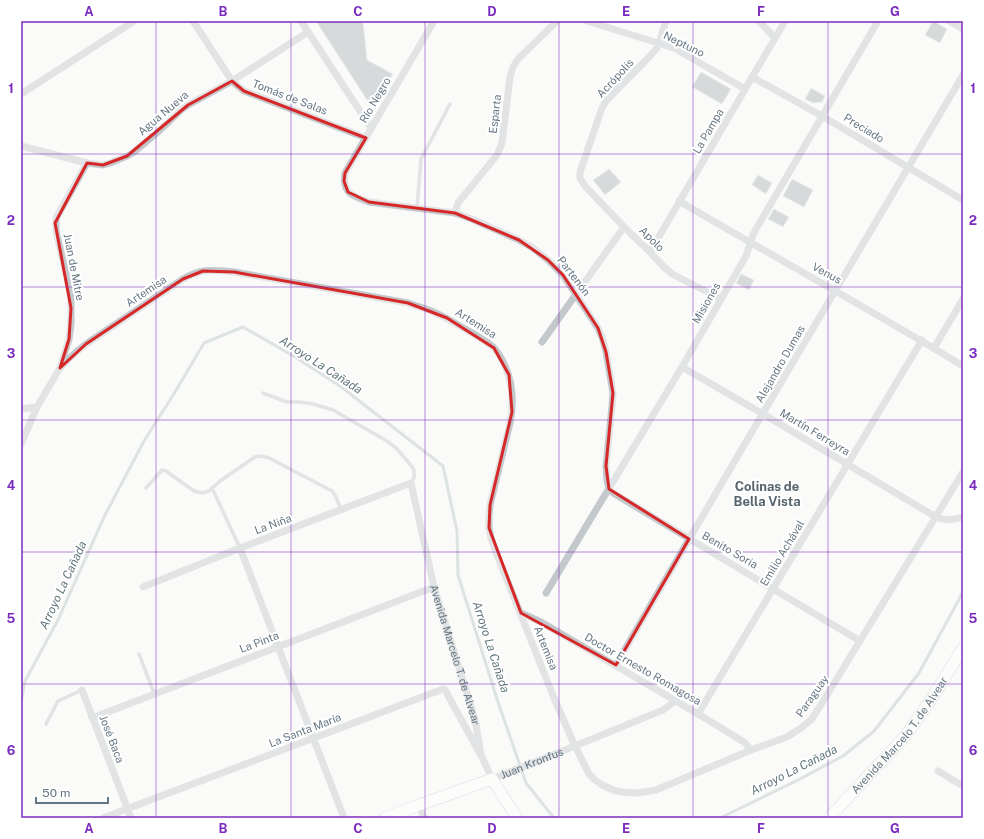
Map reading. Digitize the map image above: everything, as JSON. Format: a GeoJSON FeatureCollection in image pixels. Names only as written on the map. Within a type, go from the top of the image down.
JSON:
{"type":"FeatureCollection","features":[{"type":"Feature","properties":{"kind":"main road","name":"Avenida Marcelo T. de Alvear"},"geometry":{"type":"LineString","coordinates":[[829,818],[906,736],[963,648]]}},
{"type":"Feature","properties":{"kind":"main road","name":"Avenida Marcelo T. de Alvear"},"geometry":{"type":"LineString","coordinates":[[492,779],[517,818]]}},
{"type":"Feature","properties":{"kind":"main road","name":"Juan Kronfus"},"geometry":{"type":"LineString","coordinates":[[384,818],[492,779]]}},
{"type":"Feature","properties":{"kind":"street"},"geometry":{"type":"LineString","coordinates":[[21,94],[134,21]]}},
{"type":"Feature","properties":{"kind":"street","name":"Tomás de Salas"},"geometry":{"type":"LineString","coordinates":[[193,21],[232,81],[244,91],[366,138]]}},
{"type":"Feature","properties":{"kind":"street"},"geometry":{"type":"LineString","coordinates":[[301,21],[371,128]]}},
{"type":"Feature","properties":{"kind":"street","name":"Río Negro"},"geometry":{"type":"LineString","coordinates":[[348,192],[345,188],[345,173],[434,21]]}},
{"type":"Feature","properties":{"kind":"street","name":"Esparta"},"geometry":{"type":"LineString","coordinates":[[455,213],[458,203],[501,148],[510,78],[513,67],[518,59],[557,21]]}},
{"type":"Feature","properties":{"kind":"street","name":"Neptuno"},"geometry":{"type":"LineString","coordinates":[[587,21],[659,43],[682,52],[745,89]]}},
{"type":"Feature","properties":{"kind":"street","name":"Acrópolis"},"geometry":{"type":"LineString","coordinates":[[580,178],[580,172],[602,108],[606,101],[657,48],[666,21]]}},
{"type":"Feature","properties":{"kind":"street"},"geometry":{"type":"LineString","coordinates":[[758,21],[775,38]]}},
{"type":"Feature","properties":{"kind":"street","name":"La Pampa"},"geometry":{"type":"LineString","coordinates":[[650,252],[785,21]]}},
{"type":"Feature","properties":{"kind":"street","name":"Misiones"},"geometry":{"type":"LineString","coordinates":[[546,593],[682,367],[746,256],[756,229],[878,21]]}},
{"type":"Feature","properties":{"kind":"street"},"geometry":{"type":"LineString","coordinates":[[949,21],[963,29]]}},
{"type":"Feature","properties":{"kind":"street","name":"Agua Nueva"},"geometry":{"type":"LineString","coordinates":[[21,146],[87,163],[103,165],[110,163],[134,152],[188,105],[232,81],[308,32]]}},
{"type":"Feature","properties":{"kind":"street","name":"Alejandro Dumas"},"geometry":{"type":"LineString","coordinates":[[616,665],[963,74]]}},
{"type":"Feature","properties":{"kind":"street","name":"Preciado"},"geometry":{"type":"LineString","coordinates":[[752,77],[822,116],[963,200]]}},
{"type":"Feature","properties":{"kind":"street","name":"Juan de Mitre"},"geometry":{"type":"LineString","coordinates":[[21,444],[37,407],[60,368],[69,339],[71,324],[71,295],[55,224],[56,218],[87,163]]}},
{"type":"Feature","properties":{"kind":"street","name":"Apolo"},"geometry":{"type":"LineString","coordinates":[[580,178],[585,186],[665,268],[672,274],[721,299]]}},
{"type":"Feature","properties":{"kind":"street","name":"Partenón"},"geometry":{"type":"LineString","coordinates":[[348,192],[369,202],[455,213],[472,219],[534,248],[563,275],[598,328],[606,352],[613,393],[606,466],[609,489]]}},
{"type":"Feature","properties":{"kind":"street","name":"Venus"},"geometry":{"type":"LineString","coordinates":[[680,201],[922,340],[963,366]]}},
{"type":"Feature","properties":{"kind":"street"},"geometry":{"type":"LineString","coordinates":[[542,342],[624,227]]}},
{"type":"Feature","properties":{"kind":"street","name":"Artemisa"},"geometry":{"type":"LineString","coordinates":[[60,368],[75,352],[86,344],[183,279],[193,273],[216,270],[408,303],[447,318],[494,348],[501,358],[509,375],[512,387],[512,412],[490,506],[489,528],[491,538],[520,614],[575,746]]}},
{"type":"Feature","properties":{"kind":"street"},"geometry":{"type":"LineString","coordinates":[[934,348],[963,299]]}},
{"type":"Feature","properties":{"kind":"street","name":"Emilio Achával"},"geometry":{"type":"LineString","coordinates":[[698,714],[922,340]]}},
{"type":"Feature","properties":{"kind":"street","name":"Martín Ferreyra"},"geometry":{"type":"LineString","coordinates":[[682,367],[936,517]]}},
{"type":"Feature","properties":{"kind":"street"},"geometry":{"type":"LineString","coordinates":[[21,409],[37,407]]}},
{"type":"Feature","properties":{"kind":"street","name":"Paraguay"},"geometry":{"type":"LineString","coordinates":[[575,746],[589,774],[594,780],[613,790],[637,793],[656,790],[751,750],[787,737],[802,728],[819,708],[963,472]]}},
{"type":"Feature","properties":{"kind":"street","name":"La Niña"},"geometry":{"type":"LineString","coordinates":[[143,587],[240,548],[411,483]]}},
{"type":"Feature","properties":{"kind":"street","name":"Avenida Marcelo T. de Alvear"},"geometry":{"type":"LineString","coordinates":[[411,483],[434,587],[475,720],[481,755],[492,779]]}},
{"type":"Feature","properties":{"kind":"street","name":"Benito Soria"},"geometry":{"type":"LineString","coordinates":[[609,489],[613,493],[860,641]]}},
{"type":"Feature","properties":{"kind":"street"},"geometry":{"type":"LineString","coordinates":[[936,517],[944,520],[954,520],[963,517]]}},
{"type":"Feature","properties":{"kind":"street"},"geometry":{"type":"LineString","coordinates":[[240,548],[344,818]]}},
{"type":"Feature","properties":{"kind":"street","name":"La Pinta"},"geometry":{"type":"LineString","coordinates":[[92,718],[434,587]]}},
{"type":"Feature","properties":{"kind":"street","name":"Doctor Ernesto Romagosa"},"geometry":{"type":"LineString","coordinates":[[520,614],[542,622],[616,665],[744,742],[751,750]]}},
{"type":"Feature","properties":{"kind":"street","name":"La Santa María"},"geometry":{"type":"LineString","coordinates":[[103,818],[443,689],[445,690],[481,755]]}},
{"type":"Feature","properties":{"kind":"street","name":"José Baca"},"geometry":{"type":"LineString","coordinates":[[82,690],[131,818]]}},
{"type":"Feature","properties":{"kind":"street","name":"Juan Kronfus"},"geometry":{"type":"LineString","coordinates":[[492,779],[664,710],[675,700]]}},
{"type":"Feature","properties":{"kind":"street"},"geometry":{"type":"LineString","coordinates":[[938,771],[963,786]]}},
{"type":"Feature","properties":{"kind":"street"},"geometry":{"type":"LineString","coordinates":[[419,805],[424,818]]}},
{"type":"Feature","properties":{"kind":"lane"},"geometry":{"type":"LineString","coordinates":[[416,208],[421,158],[450,104]]}},
{"type":"Feature","properties":{"kind":"lane"},"geometry":{"type":"LineString","coordinates":[[263,393],[288,402],[313,404],[333,410],[387,441],[396,448],[414,470],[414,478],[411,483]]}},
{"type":"Feature","properties":{"kind":"lane"},"geometry":{"type":"LineString","coordinates":[[146,488],[162,470],[166,471],[194,492],[202,493],[209,491],[220,481],[256,457],[261,456],[269,458],[332,491],[341,510]]}},
{"type":"Feature","properties":{"kind":"lane"},"geometry":{"type":"LineString","coordinates":[[212,488],[240,548]]}},
{"type":"Feature","properties":{"kind":"lane"},"geometry":{"type":"LineString","coordinates":[[139,654],[154,694]]}},
{"type":"Feature","properties":{"kind":"lane"},"geometry":{"type":"LineString","coordinates":[[46,724],[58,701],[82,690]]}},
{"type":"Feature","properties":{"kind":"highlighted area"},"geometry":{"type":"Polygon","coordinates":[[[232,81],[244,91],[366,138],[345,173],[344,181],[348,192],[369,202],[455,213],[519,240],[548,260],[563,275],[598,328],[606,352],[613,393],[606,466],[609,489],[689,539],[616,665],[521,613],[489,528],[490,505],[512,412],[509,375],[494,348],[447,318],[408,303],[234,272],[203,271],[183,279],[86,344],[60,368],[69,339],[71,308],[55,223],[87,163],[103,165],[127,156],[188,105],[232,81]]]}},
{"type":"Feature","properties":{"kind":"building"},"geometry":{"type":"Polygon","coordinates":[[[316,21],[363,21],[367,60],[393,74],[371,106],[316,21]]]}},
{"type":"Feature","properties":{"kind":"building"},"geometry":{"type":"Polygon","coordinates":[[[933,21],[947,29],[940,43],[925,35],[933,21]]]}},
{"type":"Feature","properties":{"kind":"building"},"geometry":{"type":"Polygon","coordinates":[[[701,72],[731,89],[722,104],[692,87],[701,72]]]}},
{"type":"Feature","properties":{"kind":"building"},"geometry":{"type":"Polygon","coordinates":[[[811,88],[825,96],[822,102],[813,103],[805,99],[811,88]]]}},
{"type":"Feature","properties":{"kind":"building"},"geometry":{"type":"Polygon","coordinates":[[[609,169],[621,182],[605,195],[593,180],[609,169]]]}},
{"type":"Feature","properties":{"kind":"building"},"geometry":{"type":"Polygon","coordinates":[[[758,175],[772,183],[766,194],[752,185],[758,175]]]}},
{"type":"Feature","properties":{"kind":"building"},"geometry":{"type":"Polygon","coordinates":[[[792,179],[813,190],[804,207],[783,196],[792,179]]]}},
{"type":"Feature","properties":{"kind":"building"},"geometry":{"type":"Polygon","coordinates":[[[774,209],[789,217],[783,227],[768,219],[774,209]]]}},
{"type":"Feature","properties":{"kind":"building"},"geometry":{"type":"Polygon","coordinates":[[[741,274],[754,280],[749,290],[736,283],[741,274]]]}},
{"type":"Feature","properties":{"kind":"waterway","name":"Arroyo La Cañada"},"geometry":{"type":"LineString","coordinates":[[21,702],[25,681],[58,620],[104,517],[144,441],[204,343],[243,327],[295,357],[340,386],[443,466],[457,531],[458,575],[497,699],[526,783],[554,818]]}},
{"type":"Feature","properties":{"kind":"waterway","name":"Arroyo La Cañada"},"geometry":{"type":"LineString","coordinates":[[720,818],[843,756],[874,731],[919,673],[963,592]]}},
{"type":"Feature","properties":{"kind":"district","name":"Colinas de Bella Vista"},"geometry":{"type":"Point","coordinates":[767,494]}}]}
